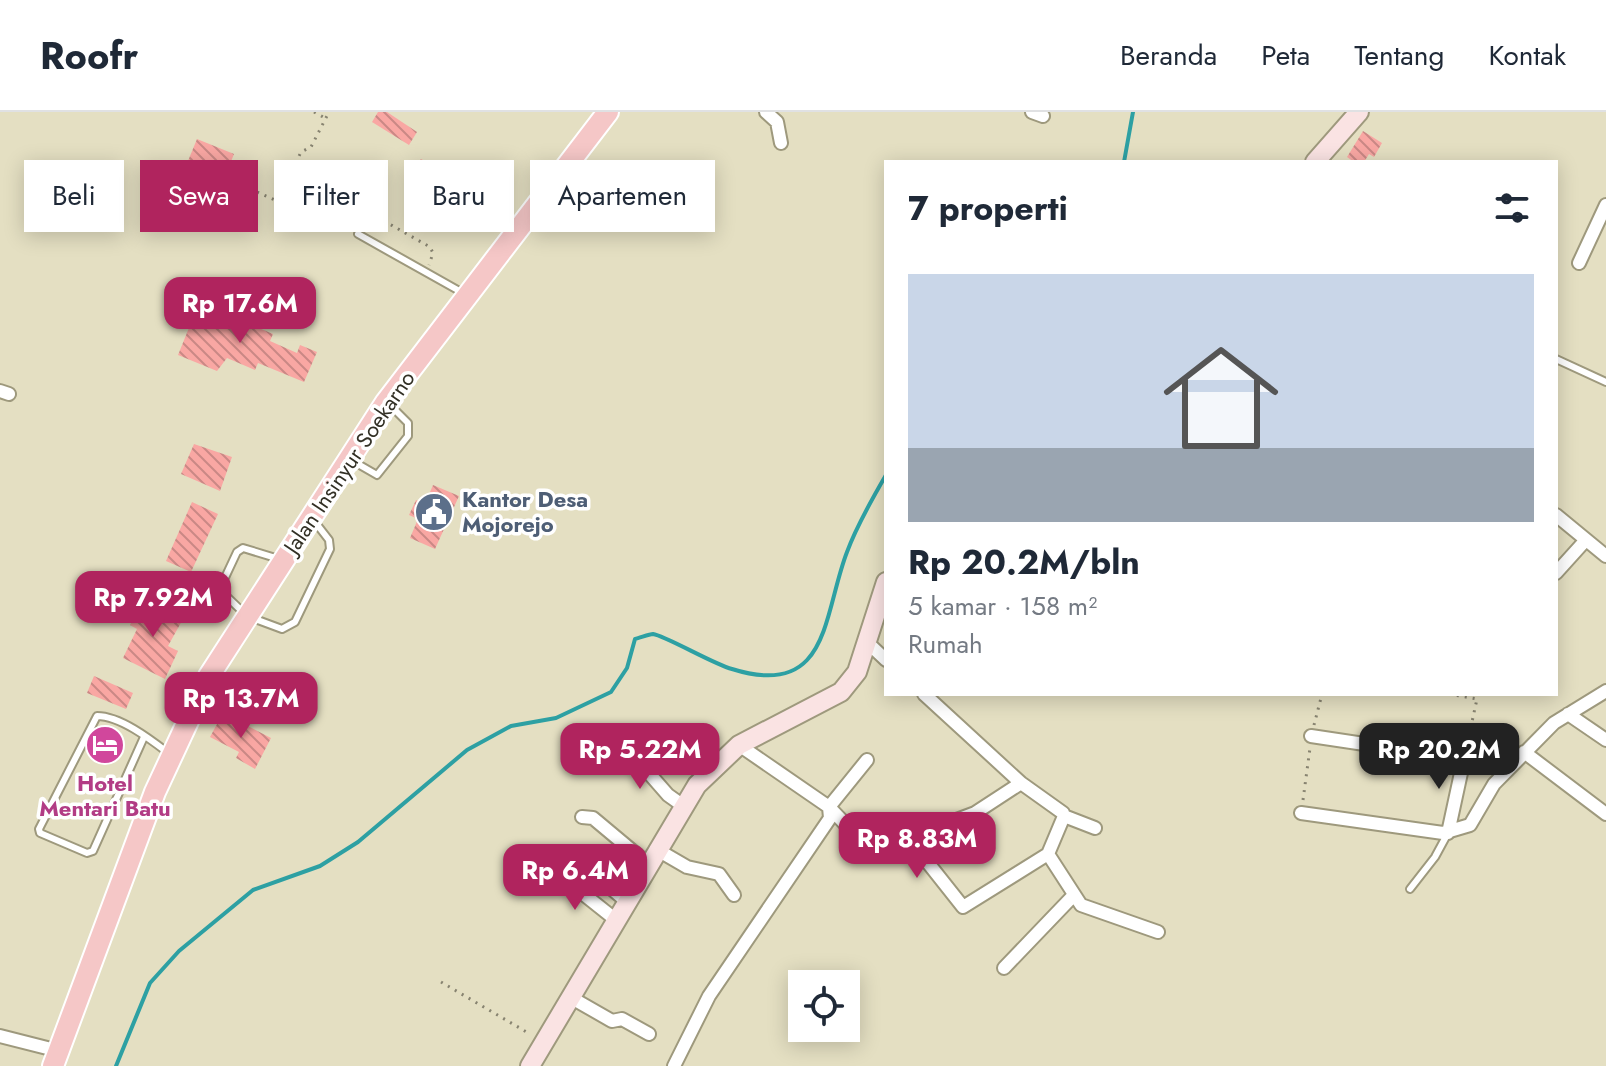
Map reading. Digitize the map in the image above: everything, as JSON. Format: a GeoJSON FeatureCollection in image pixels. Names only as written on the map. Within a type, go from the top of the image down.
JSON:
{"type":"FeatureCollection","features":[{"type":"Feature","properties":{"kind":"main road","name":"Jalan Insinyur Soekarno"},"geometry":{"type":"LineString","coordinates":[[56,1058],[170,755],[209,676],[386,402],[608,112]]}},
{"type":"Feature","properties":{"kind":"street"},"geometry":{"type":"LineString","coordinates":[[766,112],[777,122],[781,143]]}},
{"type":"Feature","properties":{"kind":"street"},"geometry":{"type":"LineString","coordinates":[[1317,160],[1359,112]]}},
{"type":"Feature","properties":{"kind":"street"},"geometry":{"type":"LineString","coordinates":[[1579,263],[1606,205]]}},
{"type":"Feature","properties":{"kind":"street"},"geometry":{"type":"LineString","coordinates":[[1592,235],[1606,242]]}},
{"type":"Feature","properties":{"kind":"street"},"geometry":{"type":"LineString","coordinates":[[1558,517],[1584,542],[1606,556]]}},
{"type":"Feature","properties":{"kind":"street"},"geometry":{"type":"LineString","coordinates":[[1558,571],[1584,542]]}},
{"type":"Feature","properties":{"kind":"street"},"geometry":{"type":"LineString","coordinates":[[530,1066],[682,805],[706,775],[739,745],[841,692],[857,672],[884,589]]}},
{"type":"Feature","properties":{"kind":"street"},"geometry":{"type":"LineString","coordinates":[[868,643],[884,658]]}},
{"type":"Feature","properties":{"kind":"street"},"geometry":{"type":"LineString","coordinates":[[1301,813],[1448,833],[1470,825],[1494,784],[1524,752],[1554,723],[1606,691]]}},
{"type":"Feature","properties":{"kind":"street"},"geometry":{"type":"LineString","coordinates":[[926,696],[1021,783],[1064,816],[1095,828]]}},
{"type":"Feature","properties":{"kind":"street"},"geometry":{"type":"LineString","coordinates":[[1568,714],[1606,740]]}},
{"type":"Feature","properties":{"kind":"street"},"geometry":{"type":"LineString","coordinates":[[1311,736],[1464,759],[1448,833]]}},
{"type":"Feature","properties":{"kind":"street"},"geometry":{"type":"LineString","coordinates":[[671,742],[706,775]]}},
{"type":"Feature","properties":{"kind":"street"},"geometry":{"type":"LineString","coordinates":[[739,745],[829,807],[869,849]]}},
{"type":"Feature","properties":{"kind":"street"},"geometry":{"type":"LineString","coordinates":[[626,747],[668,795],[682,805]]}},
{"type":"Feature","properties":{"kind":"street"},"geometry":{"type":"LineString","coordinates":[[1524,752],[1606,814]]}},
{"type":"Feature","properties":{"kind":"street"},"geometry":{"type":"LineString","coordinates":[[674,1066],[709,996],[830,818],[829,807],[867,760]]}},
{"type":"Feature","properties":{"kind":"street"},"geometry":{"type":"LineString","coordinates":[[1021,783],[975,813],[927,831],[921,854],[963,907],[1048,854],[1064,816]]}},
{"type":"Feature","properties":{"kind":"street"},"geometry":{"type":"LineString","coordinates":[[582,817],[593,818],[652,856],[719,874],[734,895]]}},
{"type":"Feature","properties":{"kind":"street"},"geometry":{"type":"LineString","coordinates":[[1048,854],[1073,896],[1089,910],[1158,932]]}},
{"type":"Feature","properties":{"kind":"street"},"geometry":{"type":"LineString","coordinates":[[581,863],[626,901]]}},
{"type":"Feature","properties":{"kind":"street"},"geometry":{"type":"LineString","coordinates":[[557,873],[616,920]]}},
{"type":"Feature","properties":{"kind":"street"},"geometry":{"type":"LineString","coordinates":[[1004,968],[1073,896]]}},
{"type":"Feature","properties":{"kind":"street"},"geometry":{"type":"LineString","coordinates":[[570,997],[612,1021],[622,1019],[649,1034]]}},
{"type":"Feature","properties":{"kind":"street"},"geometry":{"type":"LineString","coordinates":[[0,1036],[56,1058]]}},
{"type":"Feature","properties":{"kind":"lane"},"geometry":{"type":"LineString","coordinates":[[358,234],[466,294]]}},
{"type":"Feature","properties":{"kind":"lane"},"geometry":{"type":"LineString","coordinates":[[1558,363],[1606,382]]}},
{"type":"Feature","properties":{"kind":"lane"},"geometry":{"type":"LineString","coordinates":[[348,457],[377,475],[408,436],[408,423],[386,402]]}},
{"type":"Feature","properties":{"kind":"lane"},"geometry":{"type":"LineString","coordinates":[[283,561],[243,548],[237,552],[222,584],[223,593],[247,616],[282,629],[295,622],[330,549],[329,540],[311,517]]}},
{"type":"Feature","properties":{"kind":"lane"},"geometry":{"type":"LineString","coordinates":[[144,737],[93,851],[87,853],[40,833],[52,801],[97,716],[108,716],[144,737],[170,755]]}},
{"type":"Feature","properties":{"kind":"lane"},"geometry":{"type":"LineString","coordinates":[[1410,889],[1435,857],[1448,833]]}},
{"type":"Feature","properties":{"kind":"path"},"geometry":{"type":"LineString","coordinates":[[314,112],[325,119]]}},
{"type":"Feature","properties":{"kind":"path"},"geometry":{"type":"LineString","coordinates":[[297,160],[301,152],[311,147],[329,112]]}},
{"type":"Feature","properties":{"kind":"path"},"geometry":{"type":"LineString","coordinates":[[388,223],[430,247],[432,260],[425,271]]}},
{"type":"Feature","properties":{"kind":"path"},"geometry":{"type":"LineString","coordinates":[[354,232],[358,234]]}},
{"type":"Feature","properties":{"kind":"path"},"geometry":{"type":"LineString","coordinates":[[1301,813],[1311,736],[1321,696]]}},
{"type":"Feature","properties":{"kind":"path"},"geometry":{"type":"LineString","coordinates":[[1460,696],[1477,699],[1464,759]]}},
{"type":"Feature","properties":{"kind":"path"},"geometry":{"type":"LineString","coordinates":[[441,982],[544,1042]]}},
{"type":"Feature","properties":{"kind":"building"},"geometry":{"type":"Polygon","coordinates":[[[378,112],[387,112],[417,132],[409,145],[372,122],[378,112]]]}},
{"type":"Feature","properties":{"kind":"building"},"geometry":{"type":"Polygon","coordinates":[[[1363,131],[1382,143],[1374,157],[1369,154],[1365,160],[1351,160],[1347,157],[1363,131]]]}},
{"type":"Feature","properties":{"kind":"building"},"geometry":{"type":"Polygon","coordinates":[[[197,139],[234,154],[232,160],[188,160],[197,139]]]}},
{"type":"Feature","properties":{"kind":"building"},"geometry":{"type":"Polygon","coordinates":[[[199,303],[273,334],[270,341],[297,353],[300,345],[317,352],[304,382],[258,363],[255,370],[227,358],[217,371],[178,355],[199,303]]]}},
{"type":"Feature","properties":{"kind":"building"},"geometry":{"type":"Polygon","coordinates":[[[194,444],[232,457],[220,491],[181,474],[194,444]]]}},
{"type":"Feature","properties":{"kind":"building"},"geometry":{"type":"Polygon","coordinates":[[[433,485],[459,496],[435,549],[410,538],[418,519],[409,515],[416,500],[425,504],[433,485]]]}},
{"type":"Feature","properties":{"kind":"building"},"geometry":{"type":"Polygon","coordinates":[[[192,502],[218,514],[191,572],[166,561],[192,502]]]}},
{"type":"Feature","properties":{"kind":"building"},"geometry":{"type":"Polygon","coordinates":[[[144,598],[183,619],[168,646],[178,651],[165,679],[123,658],[137,629],[130,625],[144,598]]]}},
{"type":"Feature","properties":{"kind":"building"},"geometry":{"type":"Polygon","coordinates":[[[94,676],[133,693],[126,709],[87,693],[94,676]]]}},
{"type":"Feature","properties":{"kind":"building"},"geometry":{"type":"Polygon","coordinates":[[[223,713],[271,738],[255,769],[236,758],[239,752],[210,737],[223,713]]]}},
{"type":"Feature","properties":{"kind":"waterway"},"geometry":{"type":"LineString","coordinates":[[1124,160],[1133,112]]}},
{"type":"Feature","properties":{"kind":"waterway"},"geometry":{"type":"LineString","coordinates":[[116,1066],[150,983],[179,951],[253,890],[320,866],[358,842],[467,750],[511,726],[556,718],[611,692],[627,668],[635,639],[653,634],[732,669],[764,675],[788,673],[805,662],[826,624],[851,542],[884,479]]}},
{"type":"Feature","properties":{"kind":"place","name":"Kantor Desa Mojorejo"},"geometry":{"type":"Point","coordinates":[434,512]}},
{"type":"Feature","properties":{"kind":"place","name":"Hotel Mentari Batu"},"geometry":{"type":"Point","coordinates":[105,745]}}]}
